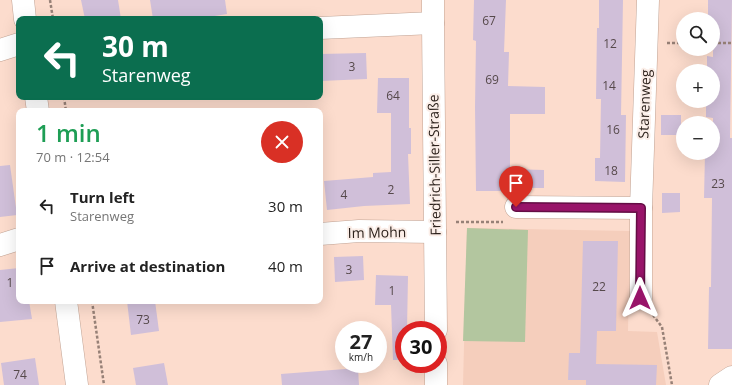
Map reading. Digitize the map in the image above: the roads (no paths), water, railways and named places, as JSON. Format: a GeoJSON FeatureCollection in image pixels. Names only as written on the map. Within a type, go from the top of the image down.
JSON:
{"type":"FeatureCollection","features":[{"type":"Feature","properties":{"kind":"street"},"geometry":{"type":"LineString","coordinates":[[22,0],[25,16]]}},
{"type":"Feature","properties":{"kind":"street","name":"Friedrich-Siller-Straße"},"geometry":{"type":"LineString","coordinates":[[433,0],[432,23],[436,321]]}},
{"type":"Feature","properties":{"kind":"street","name":"Starenweg"},"geometry":{"type":"LineString","coordinates":[[640,298],[641,208],[648,0]]}},
{"type":"Feature","properties":{"kind":"street"},"geometry":{"type":"LineString","coordinates":[[323,28],[432,23]]}},
{"type":"Feature","properties":{"kind":"street"},"geometry":{"type":"LineString","coordinates":[[0,50],[16,45]]}},
{"type":"Feature","properties":{"kind":"street"},"geometry":{"type":"LineString","coordinates":[[516,207],[641,208]]}},
{"type":"Feature","properties":{"kind":"street","name":"Im Mohn"},"geometry":{"type":"LineString","coordinates":[[323,234],[359,231],[435,232]]}},
{"type":"Feature","properties":{"kind":"street"},"geometry":{"type":"LineString","coordinates":[[0,245],[16,240]]}},
{"type":"Feature","properties":{"kind":"street"},"geometry":{"type":"LineString","coordinates":[[66,304],[77,385]]}},
{"type":"Feature","properties":{"kind":"street"},"geometry":{"type":"LineString","coordinates":[[436,373],[436,385]]}},
{"type":"Feature","properties":{"kind":"street"},"geometry":{"type":"LineString","coordinates":[[720,385],[732,377]]}}]}
